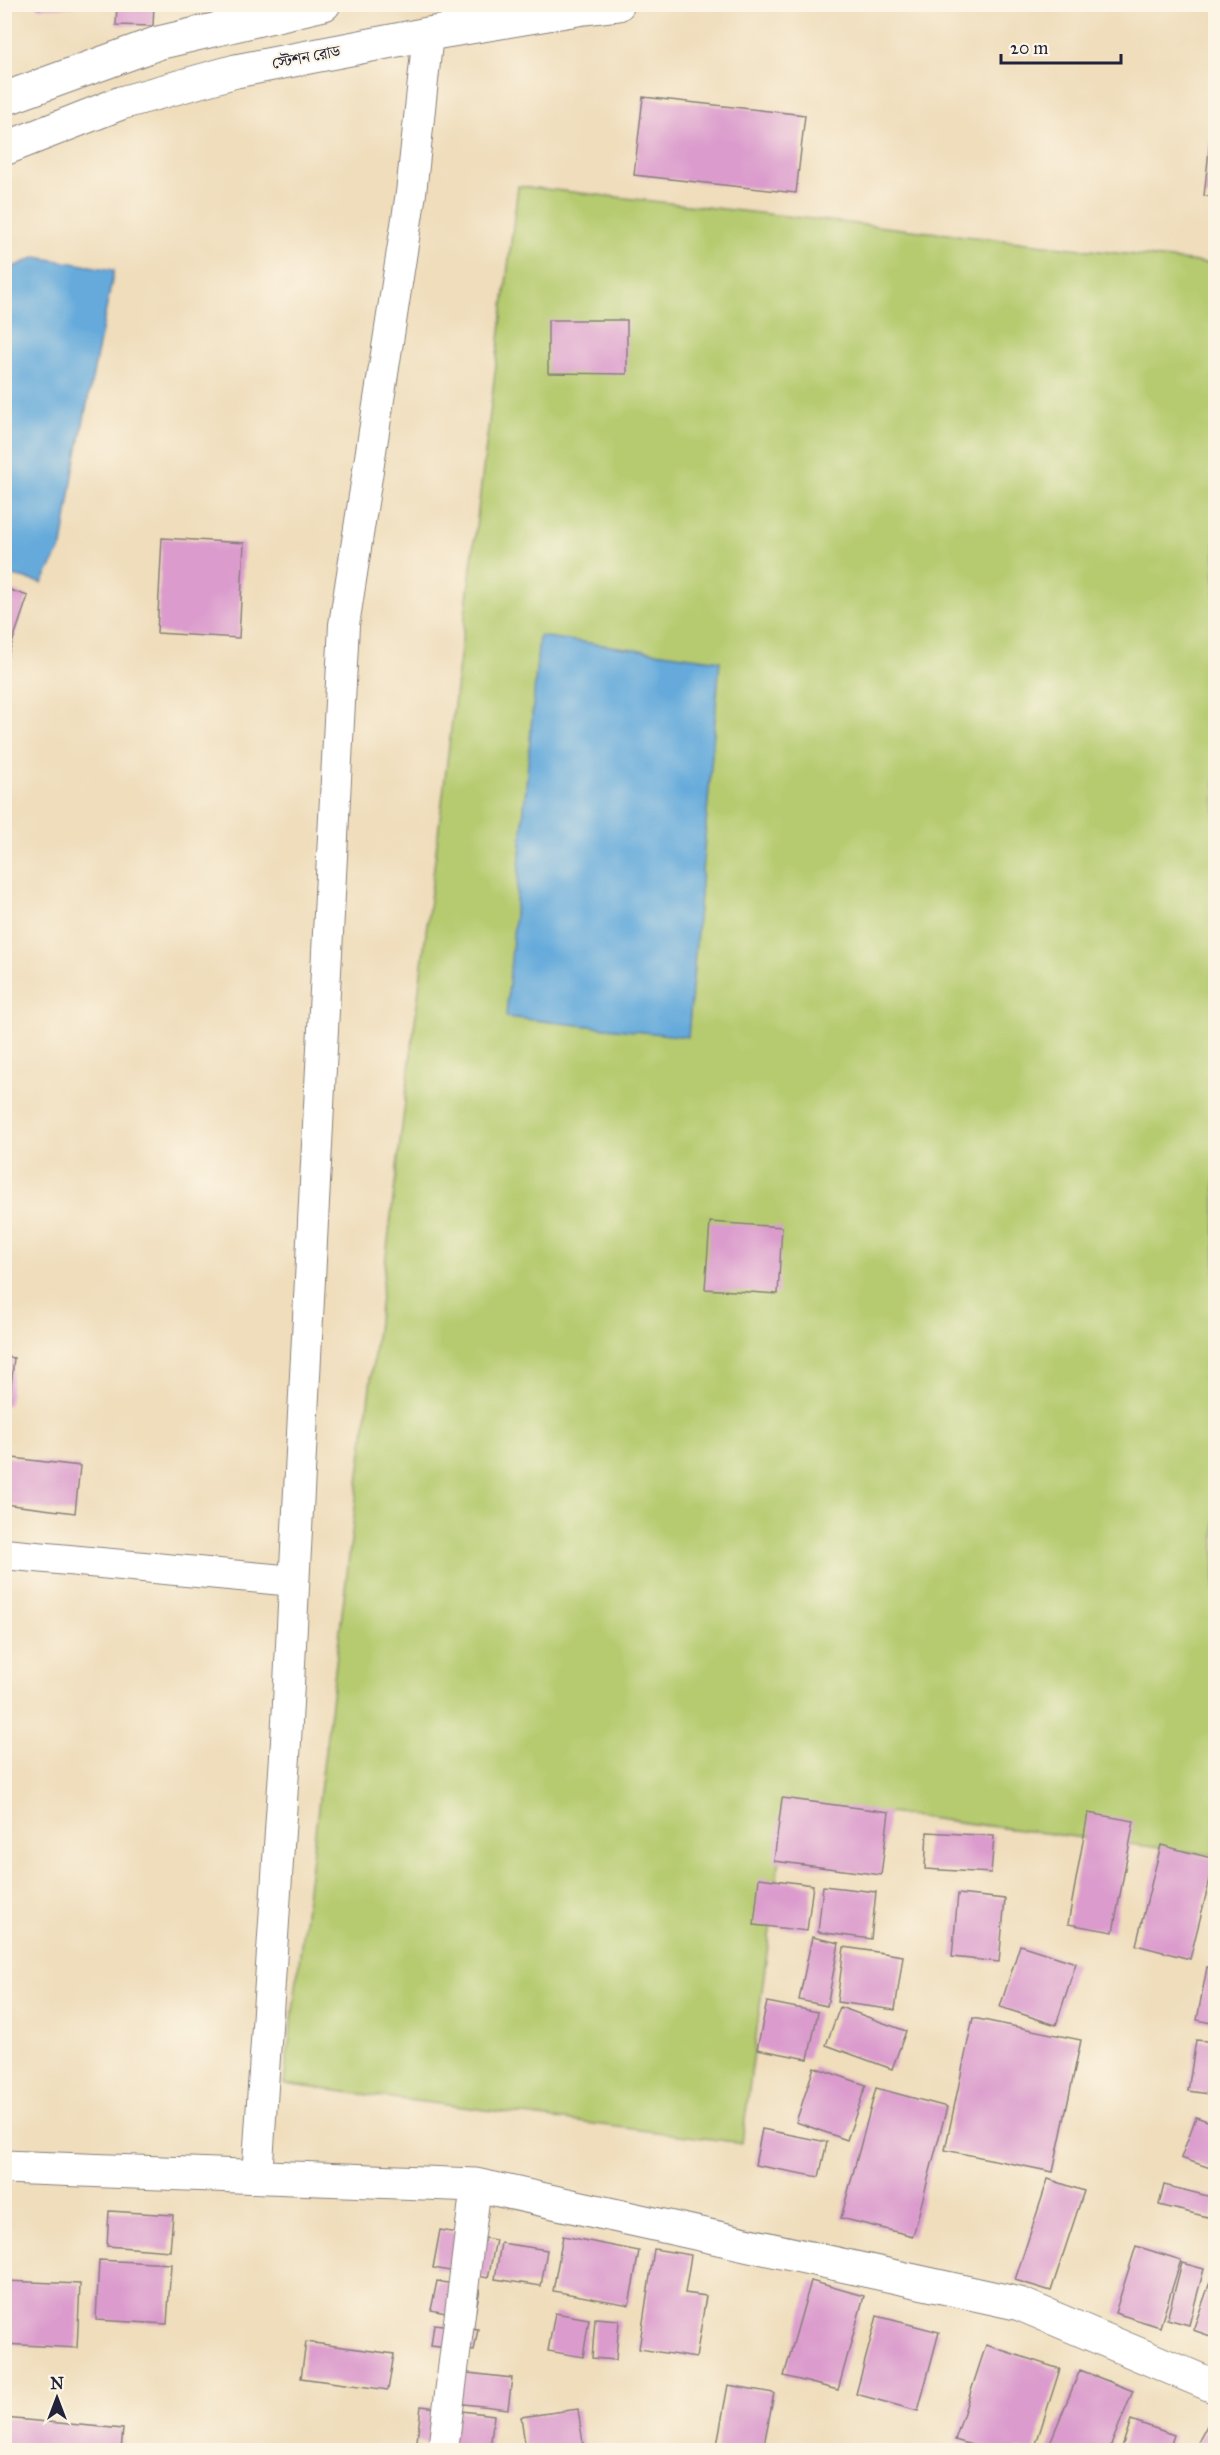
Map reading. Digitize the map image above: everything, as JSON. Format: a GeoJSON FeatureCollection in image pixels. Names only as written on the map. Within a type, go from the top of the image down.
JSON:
{"type":"FeatureCollection","features":[{"type":"Feature","properties":{"kind":"street"},"geometry":{"type":"LineString","coordinates":[[4,99],[158,43],[324,4]]}},
{"type":"Feature","properties":{"kind":"street","name":"স্টেশন রোড"},"geometry":{"type":"LineString","coordinates":[[4,149],[121,103],[236,71],[428,34],[618,4]]}},
{"type":"Feature","properties":{"kind":"street"},"geometry":{"type":"LineString","coordinates":[[256,2177],[286,1741],[344,625],[411,193],[428,34]]}},
{"type":"Feature","properties":{"kind":"street"},"geometry":{"type":"LineString","coordinates":[[4,1554],[294,1581]]}},
{"type":"Feature","properties":{"kind":"street"},"geometry":{"type":"LineString","coordinates":[[4,2167],[476,2185],[1020,2304],[1215,2387]]}},
{"type":"Feature","properties":{"kind":"street"},"geometry":{"type":"LineString","coordinates":[[442,2451],[476,2185]]}},
{"type":"Feature","properties":{"kind":"green space"},"geometry":{"type":"Polygon","coordinates":[[[518,186],[1215,264],[1215,1855],[787,1800],[742,2143],[284,2084],[518,186]]]}},
{"type":"Feature","properties":{"kind":"water"},"geometry":{"type":"Polygon","coordinates":[[[36,257],[114,270],[74,469],[62,546],[42,583],[4,574],[5,268],[11,268],[36,257]]]}},
{"type":"Feature","properties":{"kind":"water"},"geometry":{"type":"Polygon","coordinates":[[[539,636],[720,661],[688,1037],[506,1017],[539,636]]]}},
{"type":"Feature","properties":{"kind":"building"},"geometry":{"type":"Polygon","coordinates":[[[37,4],[75,4],[75,7],[37,8],[37,4]]]}},
{"type":"Feature","properties":{"kind":"building"},"geometry":{"type":"Polygon","coordinates":[[[117,4],[154,4],[153,26],[116,25],[117,4]]]}},
{"type":"Feature","properties":{"kind":"building"},"geometry":{"type":"Polygon","coordinates":[[[643,97],[805,115],[796,193],[634,175],[643,97]]]}},
{"type":"Feature","properties":{"kind":"building"},"geometry":{"type":"Polygon","coordinates":[[[1210,141],[1216,141],[1216,197],[1204,196],[1210,141]]]}},
{"type":"Feature","properties":{"kind":"building"},"geometry":{"type":"Polygon","coordinates":[[[548,320],[627,320],[627,374],[548,373],[548,320]]]}},
{"type":"Feature","properties":{"kind":"building"},"geometry":{"type":"Polygon","coordinates":[[[162,538],[244,543],[239,638],[157,633],[162,538]]]}},
{"type":"Feature","properties":{"kind":"building"},"geometry":{"type":"Polygon","coordinates":[[[4,588],[28,596],[5,664],[4,664],[4,588]]]}},
{"type":"Feature","properties":{"kind":"building"},"geometry":{"type":"Polygon","coordinates":[[[710,1222],[782,1227],[778,1294],[705,1289],[710,1222]]]}},
{"type":"Feature","properties":{"kind":"building"},"geometry":{"type":"Polygon","coordinates":[[[4,1357],[14,1358],[9,1405],[4,1405],[4,1357]]]}},
{"type":"Feature","properties":{"kind":"building"},"geometry":{"type":"Polygon","coordinates":[[[4,1457],[80,1466],[75,1513],[4,1504],[4,1457]]]}},
{"type":"Feature","properties":{"kind":"building"},"geometry":{"type":"Polygon","coordinates":[[[782,1798],[889,1812],[881,1875],[774,1861],[782,1798]]]}},
{"type":"Feature","properties":{"kind":"building"},"geometry":{"type":"Polygon","coordinates":[[[1088,1813],[1134,1821],[1113,1932],[1068,1924],[1088,1813]]]}},
{"type":"Feature","properties":{"kind":"building"},"geometry":{"type":"Polygon","coordinates":[[[927,1832],[994,1836],[991,1873],[925,1869],[927,1832]]]}},
{"type":"Feature","properties":{"kind":"building"},"geometry":{"type":"Polygon","coordinates":[[[1161,1845],[1215,1859],[1190,1959],[1136,1945],[1161,1845]]]}},
{"type":"Feature","properties":{"kind":"building"},"geometry":{"type":"Polygon","coordinates":[[[759,1878],[813,1885],[807,1931],[754,1925],[759,1878]]]}},
{"type":"Feature","properties":{"kind":"building"},"geometry":{"type":"Polygon","coordinates":[[[823,1886],[876,1892],[871,1939],[818,1932],[823,1886]]]}},
{"type":"Feature","properties":{"kind":"building"},"geometry":{"type":"Polygon","coordinates":[[[958,1894],[1005,1899],[999,1962],[952,1957],[958,1894]]]}},
{"type":"Feature","properties":{"kind":"building"},"geometry":{"type":"Polygon","coordinates":[[[812,1937],[839,1943],[827,2006],[799,2000],[812,1937]]]}},
{"type":"Feature","properties":{"kind":"building"},"geometry":{"type":"Polygon","coordinates":[[[1020,1945],[1076,1963],[1056,2025],[1000,2007],[1020,1945]]]}},
{"type":"Feature","properties":{"kind":"building"},"geometry":{"type":"Polygon","coordinates":[[[844,1947],[903,1956],[895,2010],[837,2002],[844,1947]]]}},
{"type":"Feature","properties":{"kind":"building"},"geometry":{"type":"Polygon","coordinates":[[[1207,1967],[1216,1968],[1216,2024],[1197,2020],[1207,1967]]]}},
{"type":"Feature","properties":{"kind":"building"},"geometry":{"type":"Polygon","coordinates":[[[767,2002],[818,2012],[808,2059],[757,2049],[767,2002]]]}},
{"type":"Feature","properties":{"kind":"building"},"geometry":{"type":"Polygon","coordinates":[[[840,2007],[906,2031],[892,2069],[826,2045],[840,2007]]]}},
{"type":"Feature","properties":{"kind":"building"},"geometry":{"type":"Polygon","coordinates":[[[973,2018],[1081,2040],[1053,2172],[945,2150],[973,2018]]]}},
{"type":"Feature","properties":{"kind":"building"},"geometry":{"type":"Polygon","coordinates":[[[1196,2040],[1216,2042],[1216,2095],[1188,2091],[1196,2040]]]}},
{"type":"Feature","properties":{"kind":"building"},"geometry":{"type":"Polygon","coordinates":[[[814,2067],[866,2085],[847,2140],[796,2122],[814,2067]]]}},
{"type":"Feature","properties":{"kind":"building"},"geometry":{"type":"Polygon","coordinates":[[[876,2088],[947,2107],[913,2236],[841,2218],[876,2088]]]}},
{"type":"Feature","properties":{"kind":"building"},"geometry":{"type":"Polygon","coordinates":[[[1196,2117],[1216,2124],[1216,2170],[1181,2158],[1196,2117]]]}},
{"type":"Feature","properties":{"kind":"building"},"geometry":{"type":"Polygon","coordinates":[[[762,2129],[827,2142],[819,2177],[755,2165],[762,2129]]]}},
{"type":"Feature","properties":{"kind":"building"},"geometry":{"type":"Polygon","coordinates":[[[1048,2179],[1084,2191],[1051,2291],[1015,2280],[1048,2179]]]}},
{"type":"Feature","properties":{"kind":"building"},"geometry":{"type":"Polygon","coordinates":[[[1164,2185],[1216,2198],[1212,2218],[1159,2205],[1164,2185]]]}},
{"type":"Feature","properties":{"kind":"building"},"geometry":{"type":"Polygon","coordinates":[[[109,2211],[173,2215],[170,2251],[107,2246],[109,2211]]]}},
{"type":"Feature","properties":{"kind":"building"},"geometry":{"type":"Polygon","coordinates":[[[440,2230],[496,2240],[488,2278],[433,2268],[440,2230]]]}},
{"type":"Feature","properties":{"kind":"building"},"geometry":{"type":"Polygon","coordinates":[[[563,2236],[639,2251],[629,2305],[553,2291],[563,2236]]]}},
{"type":"Feature","properties":{"kind":"building"},"geometry":{"type":"Polygon","coordinates":[[[501,2243],[547,2250],[541,2286],[495,2279],[501,2243]]]}},
{"type":"Feature","properties":{"kind":"building"},"geometry":{"type":"Polygon","coordinates":[[[1136,2246],[1181,2260],[1160,2327],[1115,2313],[1136,2246]]]}},
{"type":"Feature","properties":{"kind":"building"},"geometry":{"type":"Polygon","coordinates":[[[654,2249],[691,2255],[685,2293],[706,2296],[696,2358],[639,2349],[654,2249]]]}},
{"type":"Feature","properties":{"kind":"building"},"geometry":{"type":"Polygon","coordinates":[[[99,2260],[171,2264],[167,2324],[96,2320],[99,2260]]]}},
{"type":"Feature","properties":{"kind":"building"},"geometry":{"type":"Polygon","coordinates":[[[1182,2263],[1204,2269],[1189,2325],[1167,2319],[1182,2263]]]}},
{"type":"Feature","properties":{"kind":"building"},"geometry":{"type":"Polygon","coordinates":[[[1216,2268],[1216,2338],[1193,2330],[1216,2268]]]}},
{"type":"Feature","properties":{"kind":"building"},"geometry":{"type":"Polygon","coordinates":[[[4,2281],[80,2284],[77,2348],[4,2344],[4,2281]]]}},
{"type":"Feature","properties":{"kind":"building"},"geometry":{"type":"Polygon","coordinates":[[[437,2281],[480,2289],[474,2319],[431,2310],[437,2281]]]}},
{"type":"Feature","properties":{"kind":"building"},"geometry":{"type":"Polygon","coordinates":[[[811,2281],[864,2296],[838,2390],[784,2376],[811,2281]]]}},
{"type":"Feature","properties":{"kind":"building"},"geometry":{"type":"Polygon","coordinates":[[[555,2313],[589,2319],[583,2357],[548,2351],[555,2313]]]}},
{"type":"Feature","properties":{"kind":"building"},"geometry":{"type":"Polygon","coordinates":[[[877,2316],[939,2332],[918,2411],[856,2394],[877,2316]]]}},
{"type":"Feature","properties":{"kind":"building"},"geometry":{"type":"Polygon","coordinates":[[[595,2318],[619,2320],[616,2360],[592,2358],[595,2318]]]}},
{"type":"Feature","properties":{"kind":"building"},"geometry":{"type":"Polygon","coordinates":[[[434,2324],[478,2329],[474,2351],[431,2346],[434,2324]]]}},
{"type":"Feature","properties":{"kind":"building"},"geometry":{"type":"Polygon","coordinates":[[[306,2342],[394,2354],[388,2390],[301,2378],[306,2342]]]}},
{"type":"Feature","properties":{"kind":"building"},"geometry":{"type":"Polygon","coordinates":[[[986,2345],[1060,2369],[1034,2450],[988,2450],[955,2440],[986,2345]]]}},
{"type":"Feature","properties":{"kind":"building"},"geometry":{"type":"Polygon","coordinates":[[[442,2370],[512,2378],[508,2409],[438,2401],[442,2370]]]}},
{"type":"Feature","properties":{"kind":"building"},"geometry":{"type":"Polygon","coordinates":[[[1080,2370],[1133,2391],[1109,2450],[1047,2450],[1080,2370]]]}},
{"type":"Feature","properties":{"kind":"building"},"geometry":{"type":"Polygon","coordinates":[[[728,2385],[774,2393],[763,2450],[716,2450],[728,2385]]]}},
{"type":"Feature","properties":{"kind":"building"},"geometry":{"type":"Polygon","coordinates":[[[421,2406],[494,2415],[490,2450],[417,2441],[421,2406]]]}},
{"type":"Feature","properties":{"kind":"building"},"geometry":{"type":"Polygon","coordinates":[[[578,2409],[584,2450],[526,2450],[521,2417],[578,2409]]]}},
{"type":"Feature","properties":{"kind":"building"},"geometry":{"type":"Polygon","coordinates":[[[4,2418],[123,2429],[121,2450],[4,2450],[4,2418]]]}},
{"type":"Feature","properties":{"kind":"building"},"geometry":{"type":"Polygon","coordinates":[[[1211,2418],[1216,2420],[1216,2450],[1194,2450],[1211,2418]]]}},
{"type":"Feature","properties":{"kind":"building"},"geometry":{"type":"Polygon","coordinates":[[[1131,2420],[1174,2435],[1169,2450],[1121,2450],[1131,2420]]]}}]}
